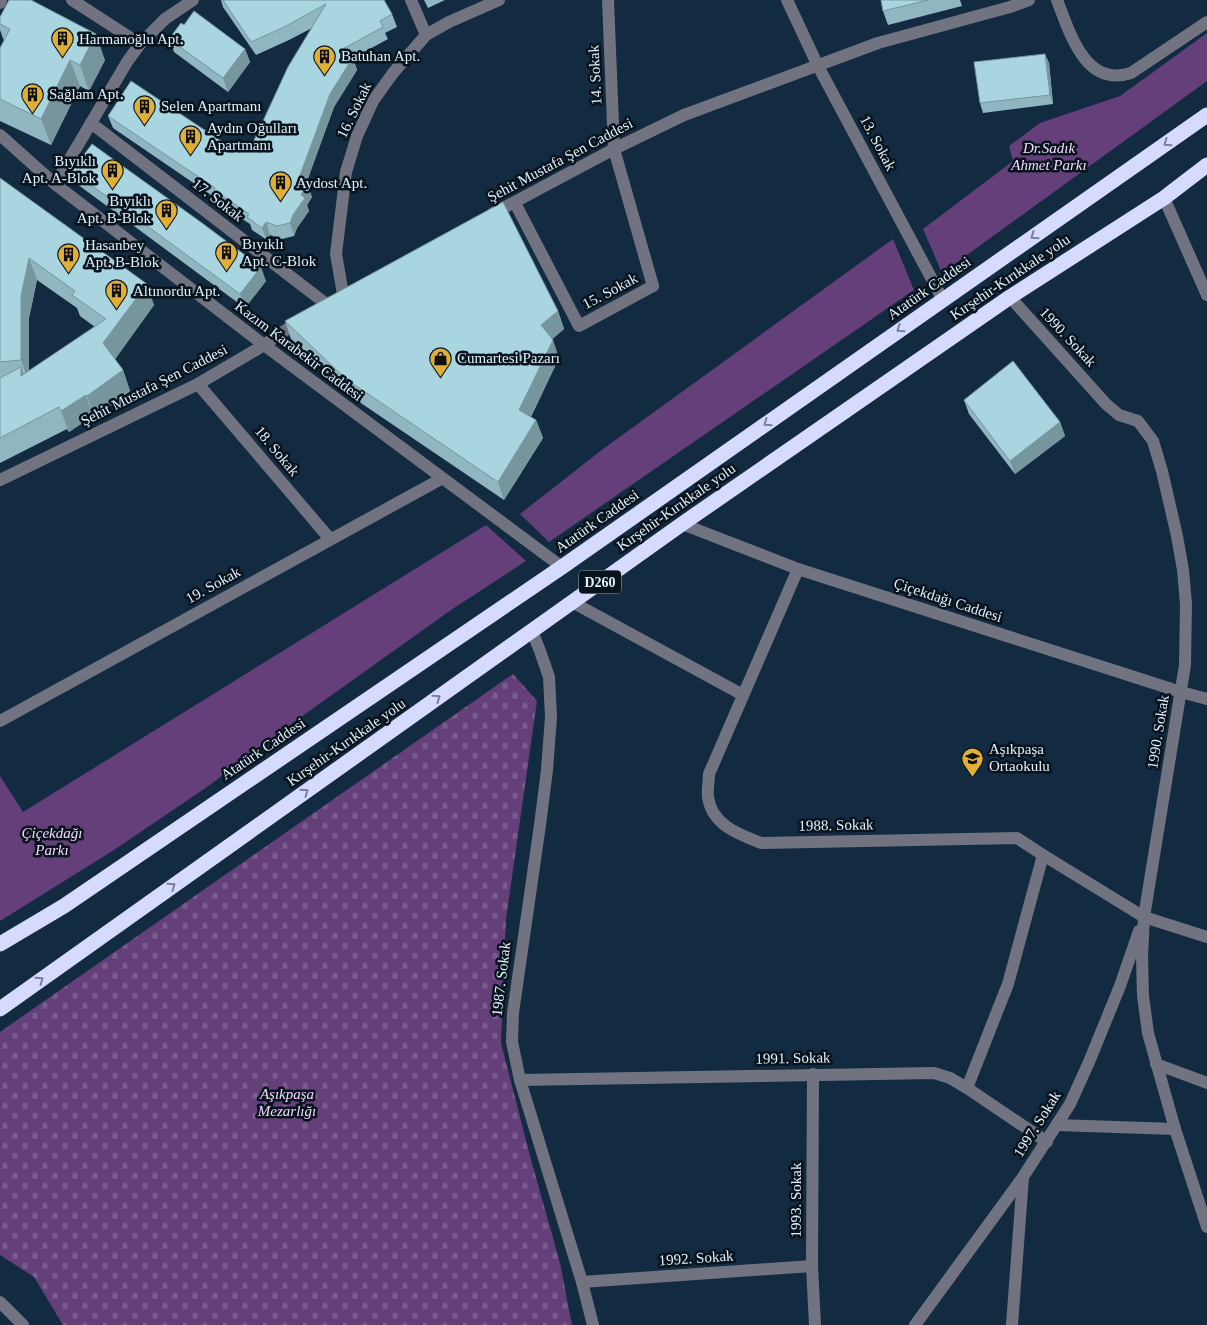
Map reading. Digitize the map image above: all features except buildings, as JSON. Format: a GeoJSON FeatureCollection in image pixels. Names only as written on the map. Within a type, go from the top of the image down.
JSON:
{"type":"FeatureCollection","features":[{"type":"Feature","properties":{"kind":"highway","name":"Atatürk Caddesi"},"geometry":{"type":"LineString","coordinates":[[0,944],[64,906],[562,567],[1207,116]]}},
{"type":"Feature","properties":{"kind":"highway","name":"Kırşehir-Kırıkkale yolu"},"geometry":{"type":"LineString","coordinates":[[0,1009],[682,524],[1010,297],[1164,198],[1207,165]]}},
{"type":"Feature","properties":{"kind":"street"},"geometry":{"type":"LineString","coordinates":[[72,0],[140,44]]}},
{"type":"Feature","properties":{"kind":"street"},"geometry":{"type":"LineString","coordinates":[[55,184],[127,62],[140,44],[164,18],[193,0]]}},
{"type":"Feature","properties":{"kind":"street"},"geometry":{"type":"LineString","coordinates":[[411,0],[426,35]]}},
{"type":"Feature","properties":{"kind":"street","name":"16. Sokak"},"geometry":{"type":"LineString","coordinates":[[347,292],[336,254],[346,172],[357,136],[374,101],[393,73],[426,35],[448,22],[499,0]]}},
{"type":"Feature","properties":{"kind":"street","name":"14. Sokak"},"geometry":{"type":"LineString","coordinates":[[608,0],[614,149]]}},
{"type":"Feature","properties":{"kind":"street","name":"13. Sokak"},"geometry":{"type":"LineString","coordinates":[[787,0],[818,66],[942,300]]}},
{"type":"Feature","properties":{"kind":"street","name":"Şehit Mustafa Şen Caddesi"},"geometry":{"type":"LineString","coordinates":[[482,219],[614,149],[684,115],[878,43],[1010,7],[1029,0]]}},
{"type":"Feature","properties":{"kind":"street"},"geometry":{"type":"LineString","coordinates":[[1057,0],[1071,36],[1088,63],[1098,73],[1109,76],[1120,77],[1131,73],[1207,22]]}},
{"type":"Feature","properties":{"kind":"street","name":"17. Sokak"},"geometry":{"type":"LineString","coordinates":[[91,123],[317,308]]}},
{"type":"Feature","properties":{"kind":"street","name":"Kazım Karabekir Caddesi"},"geometry":{"type":"LineString","coordinates":[[0,135],[55,184],[264,345],[562,567]]}},
{"type":"Feature","properties":{"kind":"street","name":"15. Sokak"},"geometry":{"type":"LineString","coordinates":[[514,203],[578,326],[645,291],[653,286],[614,149]]}},
{"type":"Feature","properties":{"kind":"street"},"geometry":{"type":"LineString","coordinates":[[1164,198],[1207,295]]}},
{"type":"Feature","properties":{"kind":"street","name":"Şehit Mustafa Şen Caddesi"},"geometry":{"type":"LineString","coordinates":[[0,480],[198,384],[264,345],[317,308],[347,292]]}},
{"type":"Feature","properties":{"kind":"street","name":"1990. Sokak"},"geometry":{"type":"LineString","coordinates":[[1010,297],[1106,404],[1119,415],[1138,421],[1153,441],[1170,501],[1183,570],[1186,638],[1181,692],[1144,917],[1143,996],[1148,1034],[1156,1064],[1207,1227]]}},
{"type":"Feature","properties":{"kind":"street","name":"18. Sokak"},"geometry":{"type":"LineString","coordinates":[[198,384],[330,540]]}},
{"type":"Feature","properties":{"kind":"street","name":"19. Sokak"},"geometry":{"type":"LineString","coordinates":[[0,721],[441,478]]}},
{"type":"Feature","properties":{"kind":"street","name":"Çiçekdağı Caddesi"},"geometry":{"type":"LineString","coordinates":[[682,524],[798,569],[1207,699]]}},
{"type":"Feature","properties":{"kind":"street","name":"1988. Sokak"},"geometry":{"type":"LineString","coordinates":[[798,569],[709,774],[708,798],[717,820],[738,834],[762,842],[1017,838],[1043,856],[1144,917],[1207,938]]}},
{"type":"Feature","properties":{"kind":"street"},"geometry":{"type":"LineString","coordinates":[[572,602],[742,695]]}},
{"type":"Feature","properties":{"kind":"street","name":"1987. Sokak"},"geometry":{"type":"LineString","coordinates":[[532,631],[549,677],[552,717],[541,816],[513,1013],[512,1042],[520,1080],[582,1282],[593,1325]]}},
{"type":"Feature","properties":{"kind":"street"},"geometry":{"type":"LineString","coordinates":[[967,1088],[1008,984],[1043,856]]}},
{"type":"Feature","properties":{"kind":"street","name":"1997. Sokak"},"geometry":{"type":"LineString","coordinates":[[914,1325],[1023,1177],[1070,1104],[1120,986],[1144,917]]}},
{"type":"Feature","properties":{"kind":"street"},"geometry":{"type":"LineString","coordinates":[[1156,1064],[1207,1083]]}},
{"type":"Feature","properties":{"kind":"street","name":"1991. Sokak"},"geometry":{"type":"LineString","coordinates":[[520,1080],[934,1073],[950,1078],[967,1088],[1047,1142]]}},
{"type":"Feature","properties":{"kind":"street","name":"1993. Sokak"},"geometry":{"type":"LineString","coordinates":[[813,1074],[812,1266],[815,1325]]}},
{"type":"Feature","properties":{"kind":"street"},"geometry":{"type":"LineString","coordinates":[[1058,1125],[1175,1129]]}},
{"type":"Feature","properties":{"kind":"street"},"geometry":{"type":"LineString","coordinates":[[1012,1325],[1023,1177]]}},
{"type":"Feature","properties":{"kind":"street","name":"1992. Sokak"},"geometry":{"type":"LineString","coordinates":[[582,1282],[812,1266]]}},
{"type":"Feature","properties":{"kind":"street"},"geometry":{"type":"LineString","coordinates":[[0,1302],[23,1325]]}},
{"type":"Feature","properties":{"kind":"green space","name":"Dr.Sadık Ahmet Parkı"},"geometry":{"type":"Polygon","coordinates":[[[1207,33],[1207,81],[942,273],[923,229],[1013,161],[1009,146],[1040,123],[1120,96],[1207,33]]]}},
{"type":"Feature","properties":{"kind":"green space"},"geometry":{"type":"Polygon","coordinates":[[[893,239],[914,290],[549,542],[520,514],[603,449],[893,239]]]}},
{"type":"Feature","properties":{"kind":"green space","name":"Çiçekdağı Parkı"},"geometry":{"type":"Polygon","coordinates":[[[486,525],[526,561],[451,610],[294,722],[207,787],[114,850],[0,921],[0,776],[23,812],[486,525]]]}},
{"type":"Feature","properties":{"kind":"green space","name":"Aşıkpaşa Mezarlığı"},"geometry":{"type":"Polygon","coordinates":[[[513,674],[537,701],[506,919],[501,1043],[560,1263],[572,1325],[63,1325],[34,1277],[0,1255],[0,1032],[513,674]]]}},
{"type":"Feature","properties":{"kind":"place","name":"Harmanoğlu Apt."},"geometry":{"type":"Point","coordinates":[63,58]}},
{"type":"Feature","properties":{"kind":"place","name":"Batuhan Apt."},"geometry":{"type":"Point","coordinates":[325,75]}},
{"type":"Feature","properties":{"kind":"place","name":"Sağlam Apt."},"geometry":{"type":"Point","coordinates":[33,113]}},
{"type":"Feature","properties":{"kind":"place","name":"Selen Apartmanı"},"geometry":{"type":"Point","coordinates":[145,125]}},
{"type":"Feature","properties":{"kind":"place","name":"Aydın Oğulları Apartmanı"},"geometry":{"type":"Point","coordinates":[191,156]}},
{"type":"Feature","properties":{"kind":"place","name":"Bıyıklı Apt. A-Blok"},"geometry":{"type":"Point","coordinates":[112,189]}},
{"type":"Feature","properties":{"kind":"place","name":"Aydost Apt."},"geometry":{"type":"Point","coordinates":[280,202]}},
{"type":"Feature","properties":{"kind":"place","name":"Bıyıklı Apt. B-Blok"},"geometry":{"type":"Point","coordinates":[167,229]}},
{"type":"Feature","properties":{"kind":"place","name":"Bıyıklı Apt. C-Blok"},"geometry":{"type":"Point","coordinates":[226,272]}},
{"type":"Feature","properties":{"kind":"place","name":"Hasanbey Apt. B-Blok"},"geometry":{"type":"Point","coordinates":[69,273]}},
{"type":"Feature","properties":{"kind":"place","name":"Altınordu Apt."},"geometry":{"type":"Point","coordinates":[117,310]}},
{"type":"Feature","properties":{"kind":"place","name":"Cumartesi Pazarı"},"geometry":{"type":"Point","coordinates":[441,377]}},
{"type":"Feature","properties":{"kind":"place","name":"Aşıkpaşa Ortaokulu"},"geometry":{"type":"Point","coordinates":[973,777]}}]}
